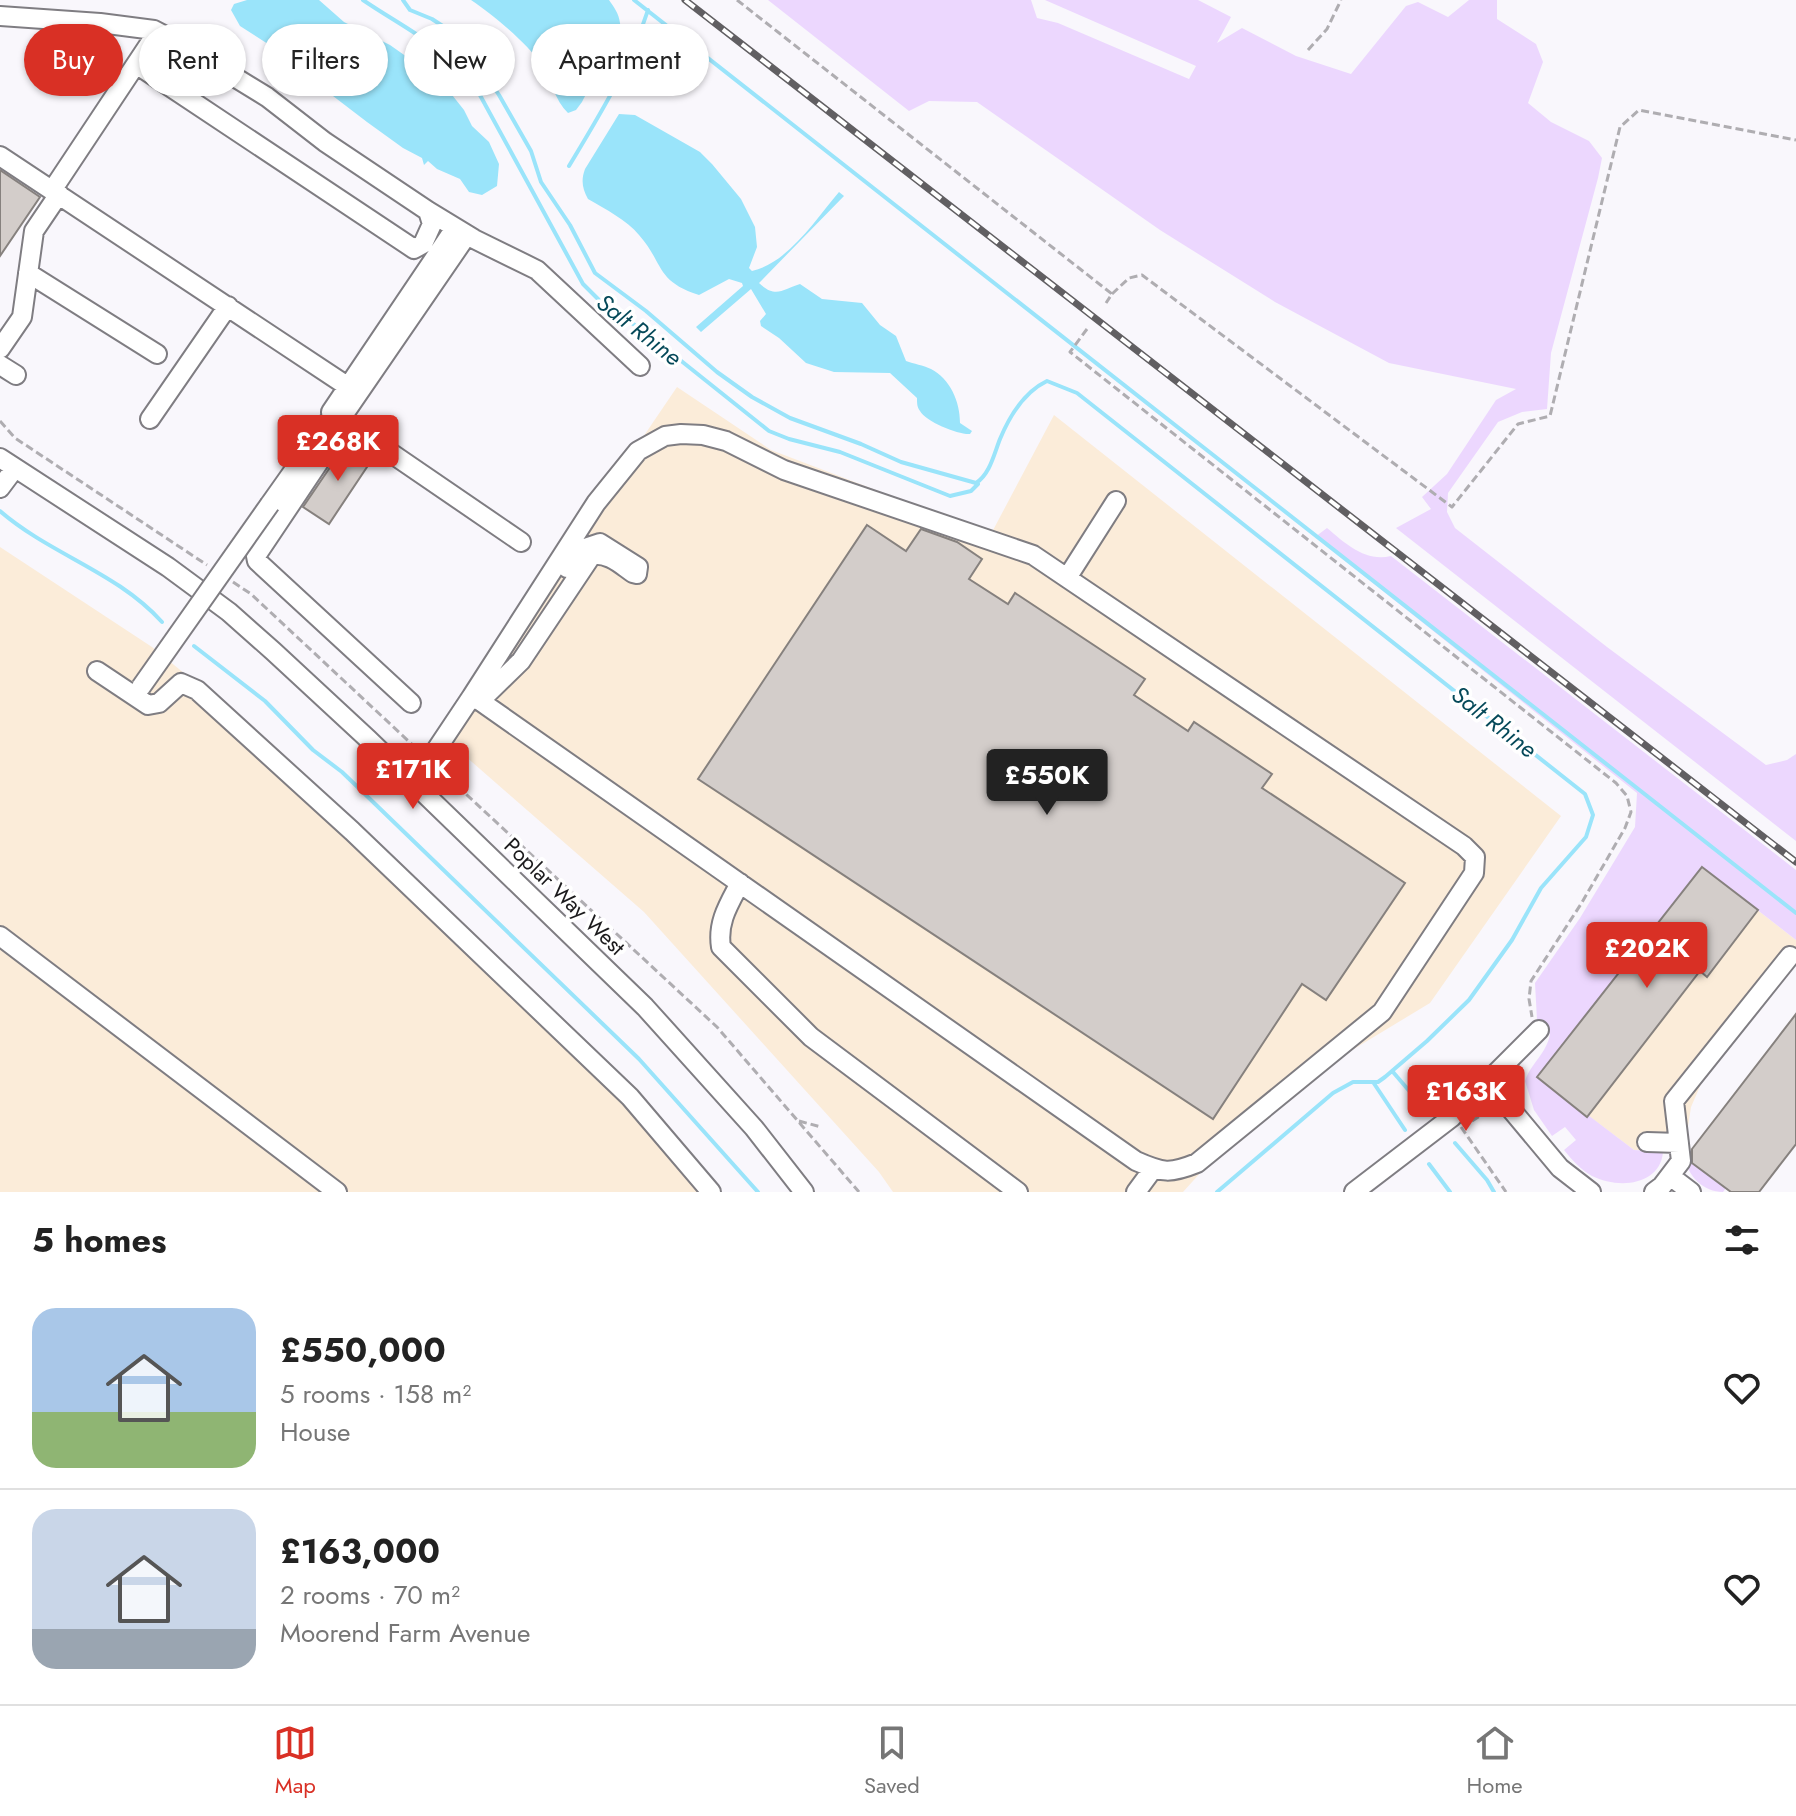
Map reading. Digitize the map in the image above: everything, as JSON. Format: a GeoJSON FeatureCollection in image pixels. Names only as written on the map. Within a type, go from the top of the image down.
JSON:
{"type":"FeatureCollection","features":[{"type":"Feature","properties":{"kind":"street"},"geometry":{"type":"LineString","coordinates":[[0,16],[139,28]]}},
{"type":"Feature","properties":{"kind":"street"},"geometry":{"type":"LineString","coordinates":[[0,349],[22,317],[34,231],[139,60]]}},
{"type":"Feature","properties":{"kind":"street"},"geometry":{"type":"LineString","coordinates":[[136,64],[414,249],[423,244],[432,224],[428,211]]}},
{"type":"Feature","properties":{"kind":"street"},"geometry":{"type":"LineString","coordinates":[[246,83],[325,142],[428,211],[537,270],[640,366]]}},
{"type":"Feature","properties":{"kind":"street"},"geometry":{"type":"LineString","coordinates":[[0,156],[347,386]]}},
{"type":"Feature","properties":{"kind":"street"},"geometry":{"type":"LineString","coordinates":[[461,231],[331,412],[521,542]]}},
{"type":"Feature","properties":{"kind":"street"},"geometry":{"type":"LineString","coordinates":[[411,703],[257,561],[256,556],[339,419],[461,231]]}},
{"type":"Feature","properties":{"kind":"street"},"geometry":{"type":"LineString","coordinates":[[28,273],[157,354]]}},
{"type":"Feature","properties":{"kind":"street"},"geometry":{"type":"LineString","coordinates":[[150,419],[228,306]]}},
{"type":"Feature","properties":{"kind":"street"},"geometry":{"type":"LineString","coordinates":[[136,695],[270,504],[339,419]]}},
{"type":"Feature","properties":{"kind":"street"},"geometry":{"type":"LineString","coordinates":[[681,434],[703,435],[726,441],[784,470],[842,488],[945,528],[1033,555],[1464,846],[1475,857],[1474,873],[1382,1012],[1197,1163],[1178,1171],[1161,1172],[1136,1161],[476,699],[489,670],[604,492],[638,451],[657,440],[681,434]]}},
{"type":"Feature","properties":{"kind":"street"},"geometry":{"type":"LineString","coordinates":[[0,488],[7,463]]}},
{"type":"Feature","properties":{"kind":"street","name":"Poplar Way West"},"geometry":{"type":"LineString","coordinates":[[7,463],[168,567],[229,612],[414,783],[645,1007],[754,1128],[804,1192]]}},
{"type":"Feature","properties":{"kind":"street"},"geometry":{"type":"LineString","coordinates":[[1067,578],[1116,501]]}},
{"type":"Feature","properties":{"kind":"street"},"geometry":{"type":"LineString","coordinates":[[414,783],[476,699],[521,661],[592,555],[610,557],[637,574],[638,567],[600,543],[582,549],[514,650],[489,670]]}},
{"type":"Feature","properties":{"kind":"street"},"geometry":{"type":"LineString","coordinates":[[97,671],[136,695],[159,703],[181,683],[187,685],[243,730],[630,1097],[711,1192]]}},
{"type":"Feature","properties":{"kind":"street"},"geometry":{"type":"LineString","coordinates":[[740,883],[723,916],[719,933],[721,947],[811,1037],[1018,1192]]}},
{"type":"Feature","properties":{"kind":"street"},"geometry":{"type":"LineString","coordinates":[[0,936],[337,1192]]}},
{"type":"Feature","properties":{"kind":"street"},"geometry":{"type":"LineString","coordinates":[[1691,1192],[1676,1160],[1674,1101],[1790,956]]}},
{"type":"Feature","properties":{"kind":"street"},"geometry":{"type":"LineString","coordinates":[[1354,1192],[1430,1135],[1489,1083],[1539,1030]]}},
{"type":"Feature","properties":{"kind":"street"},"geometry":{"type":"LineString","coordinates":[[1489,1083],[1560,1168],[1591,1192]]}},
{"type":"Feature","properties":{"kind":"street"},"geometry":{"type":"LineString","coordinates":[[1647,1142],[1676,1160]]}},
{"type":"Feature","properties":{"kind":"street"},"geometry":{"type":"LineString","coordinates":[[1654,1192],[1676,1160]]}},
{"type":"Feature","properties":{"kind":"street"},"geometry":{"type":"LineString","coordinates":[[1136,1192],[1153,1169]]}},
{"type":"Feature","properties":{"kind":"path"},"geometry":{"type":"LineString","coordinates":[[737,0],[1112,294]]}},
{"type":"Feature","properties":{"kind":"path"},"geometry":{"type":"LineString","coordinates":[[1308,50],[1327,29],[1341,0]]}},
{"type":"Feature","properties":{"kind":"path"},"geometry":{"type":"LineString","coordinates":[[1106,303],[1129,278],[1142,275],[1452,507],[1518,424],[1550,416],[1620,127],[1639,110],[1796,140]]}},
{"type":"Feature","properties":{"kind":"path"},"geometry":{"type":"LineString","coordinates":[[1087,329],[1071,351],[1616,783],[1627,796],[1631,812],[1625,828],[1531,981],[1531,1015],[1533,1024],[1539,1030]]}},
{"type":"Feature","properties":{"kind":"path"},"geometry":{"type":"LineString","coordinates":[[0,421],[15,438],[212,568]]}},
{"type":"Feature","properties":{"kind":"path"},"geometry":{"type":"LineString","coordinates":[[225,577],[251,594],[717,1027],[859,1192]]}},
{"type":"Feature","properties":{"kind":"path"},"geometry":{"type":"LineString","coordinates":[[1501,1098],[1487,1113],[1461,1127],[1506,1192]]}},
{"type":"Feature","properties":{"kind":"path"},"geometry":{"type":"LineString","coordinates":[[799,1121],[821,1127]]}},
{"type":"Feature","properties":{"kind":"shaded area"},"geometry":{"type":"Polygon","coordinates":[[[768,0],[1031,0],[1037,18],[1058,23],[1189,79],[1196,66],[1045,0],[1198,0],[1231,17],[1217,43],[1242,28],[1296,56],[1351,74],[1406,6],[1418,2],[1448,17],[1469,0],[1497,0],[1497,19],[1536,44],[1543,62],[1528,103],[1551,122],[1589,141],[1602,158],[1551,353],[1547,409],[1522,412],[1498,422],[1448,493],[1447,512],[1455,528],[1607,647],[1766,765],[1787,760],[1796,754],[1796,841],[1396,528],[1431,509],[1422,497],[1447,474],[1496,400],[1516,389],[1389,363],[1275,302],[1160,230],[977,102],[929,101],[909,111],[768,0]]]}},
{"type":"Feature","properties":{"kind":"shaded area"},"geometry":{"type":"Polygon","coordinates":[[[677,387],[771,450],[991,534],[1054,415],[1561,816],[1430,1003],[1339,1058],[1202,1171],[1183,1192],[893,1192],[879,1172],[644,912],[441,735],[677,387]]]}},
{"type":"Feature","properties":{"kind":"shaded area"},"geometry":{"type":"Polygon","coordinates":[[[1327,528],[1364,554],[1391,556],[1796,870],[1796,940],[1702,867],[1538,1077],[1634,1150],[1663,1152],[1660,1163],[1646,1178],[1636,1182],[1614,1183],[1584,1171],[1564,1150],[1576,1140],[1565,1127],[1552,1136],[1534,1110],[1525,1081],[1546,1047],[1550,1034],[1537,1020],[1535,983],[1580,918],[1635,827],[1637,793],[1315,537],[1327,528]]]}},
{"type":"Feature","properties":{"kind":"shaded area"},"geometry":{"type":"Polygon","coordinates":[[[0,547],[152,647],[239,718],[719,1192],[0,1192],[0,547]]]}},
{"type":"Feature","properties":{"kind":"shaded area"},"geometry":{"type":"Polygon","coordinates":[[[1702,867],[1796,940],[1796,963],[1701,1084],[1691,1107],[1684,1153],[1634,1150],[1537,1077],[1702,867]]]}},
{"type":"Feature","properties":{"kind":"shaded area"},"geometry":{"type":"Polygon","coordinates":[[[1685,1157],[1726,1188],[1723,1192],[1709,1189],[1698,1182],[1689,1170],[1685,1157]]]}},
{"type":"Feature","properties":{"kind":"water"},"geometry":{"type":"Polygon","coordinates":[[[247,0],[319,0],[348,24],[262,24],[262,40],[246,30],[246,24],[239,24],[231,10],[234,4],[247,0]]]}},
{"type":"Feature","properties":{"kind":"water"},"geometry":{"type":"Polygon","coordinates":[[[471,0],[609,0],[619,24],[531,24],[531,52],[515,36],[515,24],[499,21],[471,0]]]}},
{"type":"Feature","properties":{"kind":"water"},"geometry":{"type":"Polygon","coordinates":[[[388,44],[404,55],[404,96],[453,96],[472,126],[489,142],[499,164],[497,186],[482,195],[469,192],[460,179],[437,169],[428,161],[424,165],[422,158],[333,96],[388,96],[388,44]]]}},
{"type":"Feature","properties":{"kind":"water"},"geometry":{"type":"Polygon","coordinates":[[[556,96],[586,96],[576,110],[568,113],[556,96]]]}},
{"type":"Feature","properties":{"kind":"water"},"geometry":{"type":"Polygon","coordinates":[[[619,114],[635,115],[700,152],[712,164],[741,199],[755,227],[757,247],[749,268],[752,271],[778,259],[811,227],[839,192],[844,196],[759,283],[775,292],[800,284],[822,299],[862,303],[880,325],[896,336],[906,361],[931,369],[949,385],[956,399],[960,423],[972,431],[970,434],[951,430],[923,415],[917,398],[890,373],[834,372],[806,363],[761,326],[760,321],[766,314],[751,289],[701,332],[696,327],[743,286],[742,283],[729,279],[699,295],[685,290],[667,277],[634,230],[588,199],[584,191],[585,169],[619,114]]]}},
{"type":"Feature","properties":{"kind":"building"},"geometry":{"type":"Polygon","coordinates":[[[0,170],[40,197],[0,256],[0,170]]]}},
{"type":"Feature","properties":{"kind":"building"},"geometry":{"type":"Polygon","coordinates":[[[348,441],[373,458],[329,524],[303,507],[348,441]]]}},
{"type":"Feature","properties":{"kind":"building"},"geometry":{"type":"Polygon","coordinates":[[[867,525],[906,551],[921,529],[957,542],[982,559],[969,579],[1008,604],[1015,593],[1145,679],[1134,695],[1188,731],[1194,722],[1272,774],[1262,788],[1405,883],[1326,1000],[1302,984],[1213,1119],[698,779],[867,525]]]}},
{"type":"Feature","properties":{"kind":"building"},"geometry":{"type":"Polygon","coordinates":[[[1702,867],[1758,910],[1707,977],[1700,971],[1587,1117],[1537,1077],[1702,867]]]}},
{"type":"Feature","properties":{"kind":"building"},"geometry":{"type":"Polygon","coordinates":[[[1796,1014],[1796,1144],[1759,1192],[1731,1192],[1692,1163],[1692,1149],[1796,1014]]]}},
{"type":"Feature","properties":{"kind":"waterway","name":"Salt Rhine"},"geometry":{"type":"LineString","coordinates":[[363,0],[423,38],[464,72],[475,86],[583,284],[601,302],[645,332],[769,431],[840,452],[950,496],[971,491],[978,484]]}},
{"type":"Feature","properties":{"kind":"waterway","name":"Salt Rhine"},"geometry":{"type":"LineString","coordinates":[[403,0],[410,10],[432,19],[461,38],[531,151],[541,182],[570,225],[595,273],[752,397],[790,418],[901,462],[976,483],[988,469],[1013,413],[1031,391],[1047,381],[1077,393],[1585,794],[1593,815],[1586,837],[1541,888],[1512,940],[1469,1000],[1385,1077],[1378,1082],[1353,1082],[1333,1093],[1217,1192]]}},
{"type":"Feature","properties":{"kind":"waterway"},"geometry":{"type":"LineString","coordinates":[[634,0],[1796,913]]}},
{"type":"Feature","properties":{"kind":"waterway"},"geometry":{"type":"LineString","coordinates":[[569,166],[623,71],[648,10]]}},
{"type":"Feature","properties":{"kind":"waterway"},"geometry":{"type":"LineString","coordinates":[[0,511],[40,540],[125,590],[162,622]]}},
{"type":"Feature","properties":{"kind":"waterway"},"geometry":{"type":"LineString","coordinates":[[194,646],[265,701],[313,750],[342,772],[639,1059],[758,1192]]}},
{"type":"Feature","properties":{"kind":"waterway"},"geometry":{"type":"LineString","coordinates":[[1393,1072],[1429,1114]]}},
{"type":"Feature","properties":{"kind":"waterway"},"geometry":{"type":"LineString","coordinates":[[1373,1082],[1405,1130]]}},
{"type":"Feature","properties":{"kind":"waterway"},"geometry":{"type":"LineString","coordinates":[[1455,1143],[1494,1192]]}},
{"type":"Feature","properties":{"kind":"waterway"},"geometry":{"type":"LineString","coordinates":[[1429,1164],[1450,1192]]}},
{"type":"Feature","properties":{"kind":"railway"},"geometry":{"type":"LineString","coordinates":[[685,0],[1796,862]]}}]}
